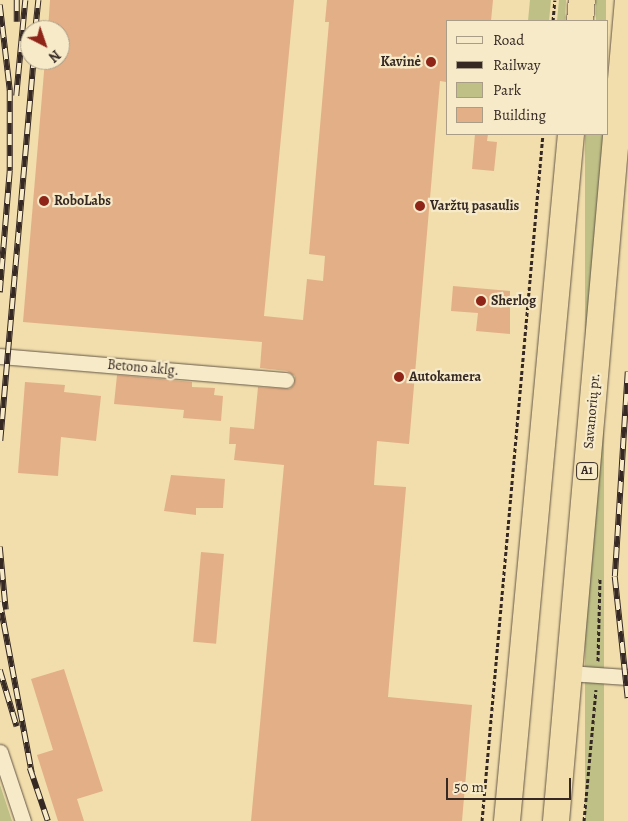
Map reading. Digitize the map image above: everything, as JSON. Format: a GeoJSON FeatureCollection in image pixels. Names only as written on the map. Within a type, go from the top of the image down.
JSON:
{"type":"FeatureCollection","features":[{"type":"Feature","properties":{"kind":"highway"},"geometry":{"type":"LineString","coordinates":[[580,20],[582,0]]}},
{"type":"Feature","properties":{"kind":"highway","name":"Savanorių pr."},"geometry":{"type":"LineString","coordinates":[[556,821],[628,0]]}},
{"type":"Feature","properties":{"kind":"highway"},"geometry":{"type":"LineString","coordinates":[[507,821],[570,135]]}},
{"type":"Feature","properties":{"kind":"street","name":"Betono aklg."},"geometry":{"type":"LineString","coordinates":[[0,356],[286,380]]}},
{"type":"Feature","properties":{"kind":"street"},"geometry":{"type":"LineString","coordinates":[[569,673],[628,677]]}},
{"type":"Feature","properties":{"kind":"street"},"geometry":{"type":"LineString","coordinates":[[0,752],[23,821]]}},
{"type":"Feature","properties":{"kind":"path"},"geometry":{"type":"LineString","coordinates":[[553,20],[555,0]]}},
{"type":"Feature","properties":{"kind":"path"},"geometry":{"type":"LineString","coordinates":[[482,821],[543,135]]}},
{"type":"Feature","properties":{"kind":"path"},"geometry":{"type":"LineString","coordinates":[[584,821],[598,676]]}},
{"type":"Feature","properties":{"kind":"green space"},"geometry":{"type":"Polygon","coordinates":[[[530,0],[551,0],[549,20],[528,20],[530,0]]]}},
{"type":"Feature","properties":{"kind":"green space"},"geometry":{"type":"Polygon","coordinates":[[[559,0],[566,0],[565,20],[557,20],[559,0]]]}},
{"type":"Feature","properties":{"kind":"green space"},"geometry":{"type":"Polygon","coordinates":[[[596,0],[606,0],[606,20],[596,20],[596,0]]]}},
{"type":"Feature","properties":{"kind":"green space"},"geometry":{"type":"Polygon","coordinates":[[[585,135],[604,135],[604,821],[585,821],[585,135]]]}},
{"type":"Feature","properties":{"kind":"green space"},"geometry":{"type":"Polygon","coordinates":[[[0,785],[12,821],[0,821],[0,785]]]}},
{"type":"Feature","properties":{"kind":"building"},"geometry":{"type":"Polygon","coordinates":[[[50,0],[294,0],[264,316],[303,320],[307,279],[323,281],[325,256],[309,254],[329,22],[325,22],[327,0],[493,0],[491,20],[446,20],[446,82],[440,81],[409,444],[377,441],[374,485],[406,487],[388,697],[472,705],[462,821],[251,821],[284,465],[234,460],[236,444],[229,444],[230,427],[254,429],[258,387],[290,389],[294,385],[295,376],[287,371],[260,368],[262,342],[23,322],[44,70],[70,70],[70,20],[49,20],[50,0]]]}},
{"type":"Feature","properties":{"kind":"building"},"geometry":{"type":"Polygon","coordinates":[[[475,135],[488,135],[487,141],[497,142],[494,171],[472,169],[475,135]]]}},
{"type":"Feature","properties":{"kind":"building","name":"Sherlog"},"geometry":{"type":"Polygon","coordinates":[[[453,286],[510,291],[510,334],[476,331],[478,313],[451,311],[453,286]]]}},
{"type":"Feature","properties":{"kind":"building"},"geometry":{"type":"Polygon","coordinates":[[[117,375],[192,382],[192,387],[215,388],[214,395],[223,396],[221,421],[183,418],[184,410],[114,404],[117,375]]]}},
{"type":"Feature","properties":{"kind":"building"},"geometry":{"type":"Polygon","coordinates":[[[25,382],[65,385],[64,392],[101,396],[96,441],[61,437],[58,476],[18,473],[25,382]]]}},
{"type":"Feature","properties":{"kind":"building"},"geometry":{"type":"Polygon","coordinates":[[[171,475],[225,479],[223,508],[196,508],[196,515],[164,511],[171,475]]]}},
{"type":"Feature","properties":{"kind":"building"},"geometry":{"type":"Polygon","coordinates":[[[201,552],[224,554],[216,644],[193,642],[201,552]]]}},
{"type":"Feature","properties":{"kind":"building"},"geometry":{"type":"Polygon","coordinates":[[[64,669],[103,791],[77,799],[84,821],[58,821],[37,755],[53,750],[31,679],[64,669]]]}},
{"type":"Feature","properties":{"kind":"railway"},"geometry":{"type":"LineString","coordinates":[[17,0],[17,22]]}},
{"type":"Feature","properties":{"kind":"railway"},"geometry":{"type":"LineString","coordinates":[[16,96],[25,0]]}},
{"type":"Feature","properties":{"kind":"railway"},"geometry":{"type":"LineString","coordinates":[[36,20],[38,0]]}},
{"type":"Feature","properties":{"kind":"railway"},"geometry":{"type":"LineString","coordinates":[[0,5],[10,90],[10,171],[0,293]]}},
{"type":"Feature","properties":{"kind":"railway"},"geometry":{"type":"LineString","coordinates":[[0,441],[32,70]]}},
{"type":"Feature","properties":{"kind":"railway"},"geometry":{"type":"LineString","coordinates":[[628,372],[615,577],[628,698]]}},
{"type":"Feature","properties":{"kind":"railway"},"geometry":{"type":"LineString","coordinates":[[0,547],[6,610]]}},
{"type":"Feature","properties":{"kind":"railway"},"geometry":{"type":"LineString","coordinates":[[0,602],[32,773]]}},
{"type":"Feature","properties":{"kind":"railway"},"geometry":{"type":"LineString","coordinates":[[0,670],[17,727]]}},
{"type":"Feature","properties":{"kind":"railway"},"geometry":{"type":"LineString","coordinates":[[30,768],[48,821]]}},
{"type":"Feature","properties":{"kind":"place","name":"Kavinė"},"geometry":{"type":"Point","coordinates":[431,62]}},
{"type":"Feature","properties":{"kind":"place","name":"RoboLabs"},"geometry":{"type":"Point","coordinates":[44,201]}},
{"type":"Feature","properties":{"kind":"place","name":"Varžtų pasaulis"},"geometry":{"type":"Point","coordinates":[420,206]}},
{"type":"Feature","properties":{"kind":"place","name":"Sherlog"},"geometry":{"type":"Point","coordinates":[481,301]}},
{"type":"Feature","properties":{"kind":"place","name":"Autokamera"},"geometry":{"type":"Point","coordinates":[399,377]}}]}
